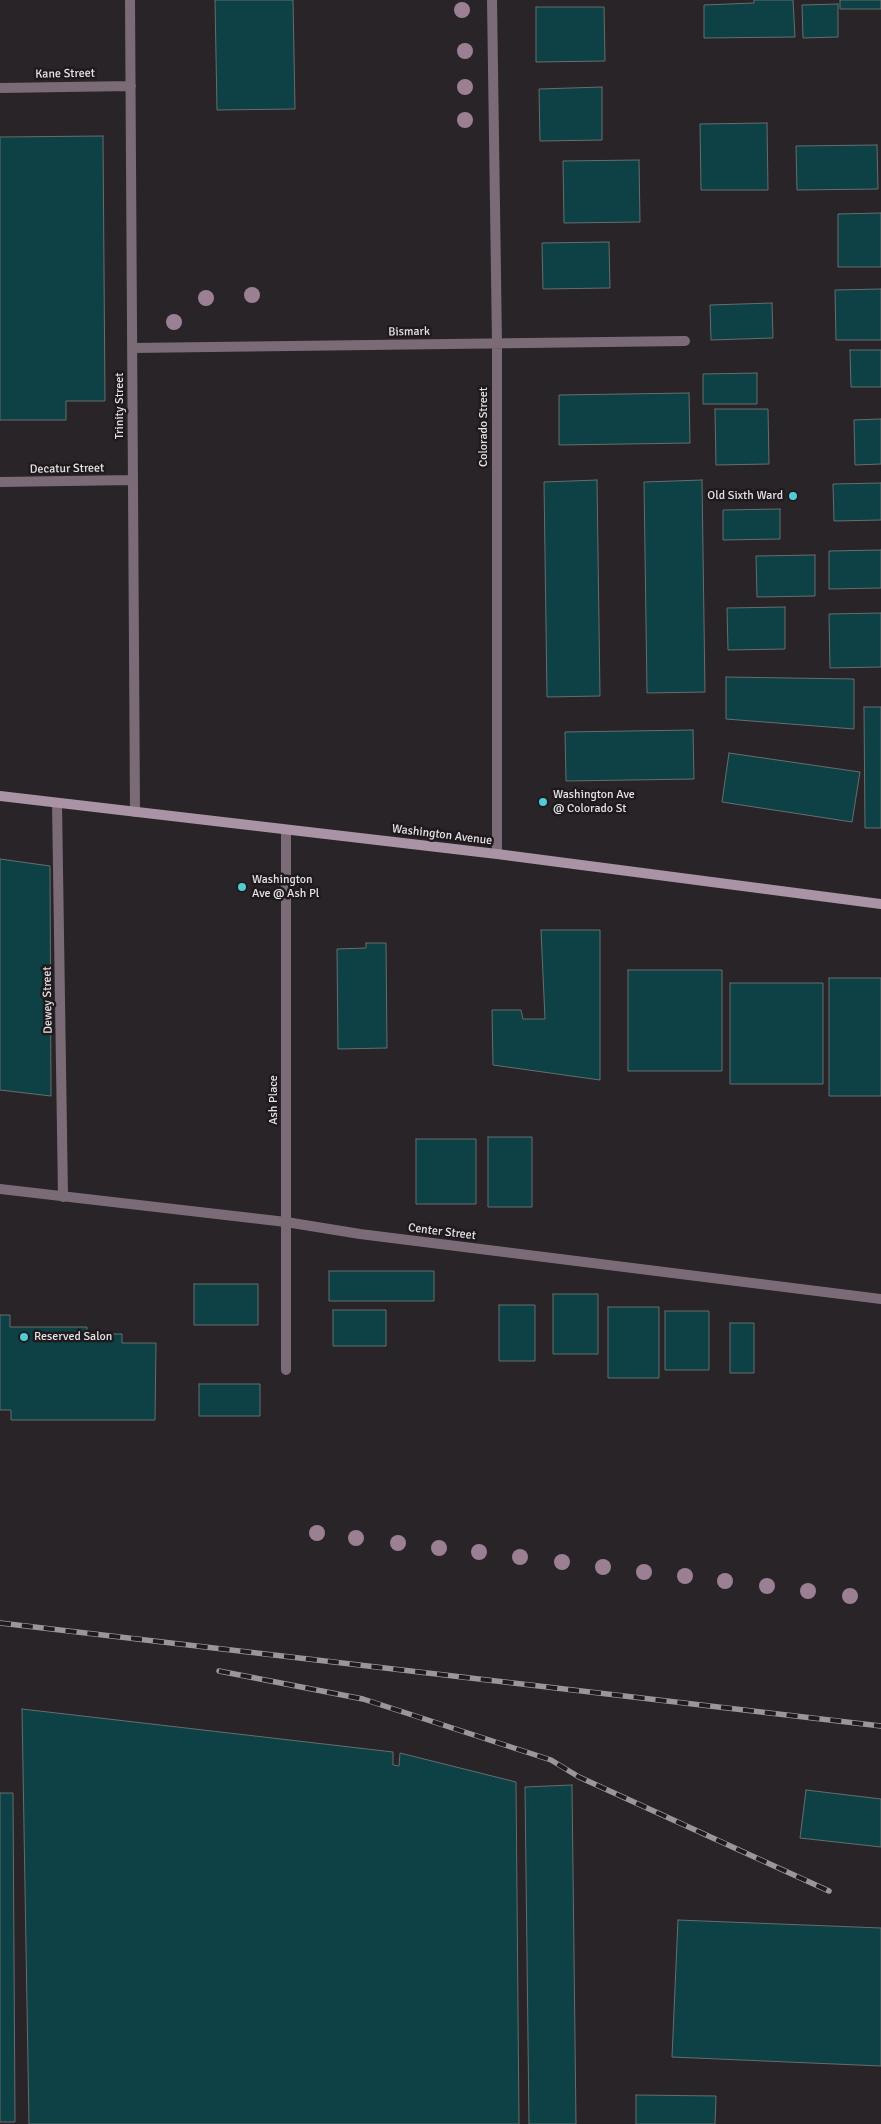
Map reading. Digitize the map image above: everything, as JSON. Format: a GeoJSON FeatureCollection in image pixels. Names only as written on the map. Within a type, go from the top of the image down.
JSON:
{"type":"FeatureCollection","features":[{"type":"Feature","properties":{"kind":"main road","name":"Washington Avenue"},"geometry":{"type":"LineString","coordinates":[[0,796],[497,854],[881,904]]}},
{"type":"Feature","properties":{"kind":"street","name":"Trinity Street"},"geometry":{"type":"LineString","coordinates":[[130,0],[135,812]]}},
{"type":"Feature","properties":{"kind":"street","name":"Colorado Street"},"geometry":{"type":"LineString","coordinates":[[492,0],[497,344],[497,854]]}},
{"type":"Feature","properties":{"kind":"street","name":"Kane Street"},"geometry":{"type":"LineString","coordinates":[[0,88],[130,86]]}},
{"type":"Feature","properties":{"kind":"street","name":"Bismark"},"geometry":{"type":"LineString","coordinates":[[132,348],[685,341]]}},
{"type":"Feature","properties":{"kind":"street","name":"Decatur Street"},"geometry":{"type":"LineString","coordinates":[[0,482],[133,480]]}},
{"type":"Feature","properties":{"kind":"street","name":"Dewey Street"},"geometry":{"type":"LineString","coordinates":[[57,803],[62,1197]]}},
{"type":"Feature","properties":{"kind":"street","name":"Ash Place"},"geometry":{"type":"LineString","coordinates":[[286,830],[286,1370]]}},
{"type":"Feature","properties":{"kind":"street","name":"Center Street"},"geometry":{"type":"LineString","coordinates":[[0,1189],[286,1222],[360,1234],[881,1299]]}},
{"type":"Feature","properties":{"kind":"building"},"geometry":{"type":"Polygon","coordinates":[[[215,0],[293,0],[295,109],[217,110],[215,0]]]}},
{"type":"Feature","properties":{"kind":"building"},"geometry":{"type":"Polygon","coordinates":[[[754,0],[793,0],[795,37],[704,38],[704,5],[754,3],[754,0]]]}},
{"type":"Feature","properties":{"kind":"building"},"geometry":{"type":"Polygon","coordinates":[[[840,0],[881,0],[881,9],[840,9],[840,0]]]}},
{"type":"Feature","properties":{"kind":"building"},"geometry":{"type":"Polygon","coordinates":[[[838,4],[838,37],[803,38],[802,5],[838,4]]]}},
{"type":"Feature","properties":{"kind":"building"},"geometry":{"type":"Polygon","coordinates":[[[536,7],[604,7],[605,61],[536,62],[536,7]]]}},
{"type":"Feature","properties":{"kind":"building"},"geometry":{"type":"Polygon","coordinates":[[[602,87],[602,140],[540,141],[539,89],[602,87]]]}},
{"type":"Feature","properties":{"kind":"building"},"geometry":{"type":"Polygon","coordinates":[[[767,123],[768,190],[701,190],[700,124],[767,123]]]}},
{"type":"Feature","properties":{"kind":"building"},"geometry":{"type":"Polygon","coordinates":[[[103,136],[105,401],[66,401],[66,420],[0,420],[0,137],[103,136]]]}},
{"type":"Feature","properties":{"kind":"building"},"geometry":{"type":"Polygon","coordinates":[[[877,145],[878,189],[797,190],[796,146],[877,145]]]}},
{"type":"Feature","properties":{"kind":"building"},"geometry":{"type":"Polygon","coordinates":[[[639,160],[640,222],[564,223],[563,161],[639,160]]]}},
{"type":"Feature","properties":{"kind":"building"},"geometry":{"type":"Polygon","coordinates":[[[881,213],[881,267],[838,267],[838,214],[881,213]]]}},
{"type":"Feature","properties":{"kind":"building"},"geometry":{"type":"Polygon","coordinates":[[[609,242],[610,288],[543,289],[542,243],[609,242]]]}},
{"type":"Feature","properties":{"kind":"building"},"geometry":{"type":"Polygon","coordinates":[[[881,289],[881,340],[836,340],[835,290],[881,289]]]}},
{"type":"Feature","properties":{"kind":"building"},"geometry":{"type":"Polygon","coordinates":[[[772,303],[773,338],[711,340],[710,305],[772,303]]]}},
{"type":"Feature","properties":{"kind":"building"},"geometry":{"type":"Polygon","coordinates":[[[850,350],[881,350],[881,387],[851,387],[850,350]]]}},
{"type":"Feature","properties":{"kind":"building"},"geometry":{"type":"Polygon","coordinates":[[[757,373],[757,404],[703,404],[703,374],[757,373]]]}},
{"type":"Feature","properties":{"kind":"building"},"geometry":{"type":"Polygon","coordinates":[[[689,393],[690,443],[559,445],[559,395],[689,393]]]}},
{"type":"Feature","properties":{"kind":"building"},"geometry":{"type":"Polygon","coordinates":[[[715,409],[768,409],[769,464],[716,465],[715,409]]]}},
{"type":"Feature","properties":{"kind":"building"},"geometry":{"type":"Polygon","coordinates":[[[881,419],[881,464],[855,465],[854,420],[881,419]]]}},
{"type":"Feature","properties":{"kind":"building"},"geometry":{"type":"Polygon","coordinates":[[[597,480],[600,696],[547,697],[544,482],[597,480]]]}},
{"type":"Feature","properties":{"kind":"building"},"geometry":{"type":"Polygon","coordinates":[[[702,480],[705,692],[647,693],[644,482],[702,480]]]}},
{"type":"Feature","properties":{"kind":"building"},"geometry":{"type":"Polygon","coordinates":[[[881,483],[881,520],[834,521],[833,484],[881,483]]]}},
{"type":"Feature","properties":{"kind":"building"},"geometry":{"type":"Polygon","coordinates":[[[780,509],[780,539],[723,540],[723,510],[780,509]]]}},
{"type":"Feature","properties":{"kind":"building"},"geometry":{"type":"Polygon","coordinates":[[[881,550],[881,588],[829,589],[829,551],[881,550]]]}},
{"type":"Feature","properties":{"kind":"building"},"geometry":{"type":"Polygon","coordinates":[[[815,555],[815,596],[757,597],[756,556],[815,555]]]}},
{"type":"Feature","properties":{"kind":"building"},"geometry":{"type":"Polygon","coordinates":[[[785,607],[785,649],[728,650],[727,608],[785,607]]]}},
{"type":"Feature","properties":{"kind":"building"},"geometry":{"type":"Polygon","coordinates":[[[881,613],[881,667],[830,668],[829,614],[881,613]]]}},
{"type":"Feature","properties":{"kind":"building"},"geometry":{"type":"Polygon","coordinates":[[[726,677],[854,679],[854,729],[726,719],[726,677]]]}},
{"type":"Feature","properties":{"kind":"building"},"geometry":{"type":"Polygon","coordinates":[[[864,707],[881,707],[881,828],[865,828],[864,707]]]}},
{"type":"Feature","properties":{"kind":"building"},"geometry":{"type":"Polygon","coordinates":[[[693,730],[694,779],[566,781],[565,732],[693,730]]]}},
{"type":"Feature","properties":{"kind":"building"},"geometry":{"type":"Polygon","coordinates":[[[729,753],[860,772],[852,822],[722,802],[729,753]]]}},
{"type":"Feature","properties":{"kind":"building"},"geometry":{"type":"Polygon","coordinates":[[[0,859],[50,866],[51,1096],[0,1090],[0,859]]]}},
{"type":"Feature","properties":{"kind":"building"},"geometry":{"type":"Polygon","coordinates":[[[541,930],[600,930],[600,1080],[493,1065],[492,1010],[521,1010],[523,1019],[545,1019],[541,930]]]}},
{"type":"Feature","properties":{"kind":"building"},"geometry":{"type":"Polygon","coordinates":[[[366,943],[386,943],[387,1048],[338,1049],[337,949],[366,948],[366,943]]]}},
{"type":"Feature","properties":{"kind":"building"},"geometry":{"type":"Polygon","coordinates":[[[628,970],[722,970],[722,1071],[628,1071],[628,970]]]}},
{"type":"Feature","properties":{"kind":"building"},"geometry":{"type":"Polygon","coordinates":[[[829,978],[881,978],[881,1096],[829,1096],[829,978]]]}},
{"type":"Feature","properties":{"kind":"building"},"geometry":{"type":"Polygon","coordinates":[[[730,983],[823,983],[823,1084],[730,1084],[730,983]]]}},
{"type":"Feature","properties":{"kind":"building"},"geometry":{"type":"Polygon","coordinates":[[[488,1137],[532,1137],[532,1207],[488,1207],[488,1137]]]}},
{"type":"Feature","properties":{"kind":"building"},"geometry":{"type":"Polygon","coordinates":[[[416,1139],[476,1139],[476,1204],[416,1204],[416,1139]]]}},
{"type":"Feature","properties":{"kind":"building"},"geometry":{"type":"Polygon","coordinates":[[[329,1271],[434,1271],[434,1301],[329,1301],[329,1271]]]}},
{"type":"Feature","properties":{"kind":"building"},"geometry":{"type":"Polygon","coordinates":[[[194,1284],[258,1284],[258,1325],[194,1325],[194,1284]]]}},
{"type":"Feature","properties":{"kind":"building"},"geometry":{"type":"Polygon","coordinates":[[[553,1294],[598,1294],[598,1354],[553,1354],[553,1294]]]}},
{"type":"Feature","properties":{"kind":"building"},"geometry":{"type":"Polygon","coordinates":[[[499,1305],[535,1305],[535,1361],[499,1361],[499,1305]]]}},
{"type":"Feature","properties":{"kind":"building"},"geometry":{"type":"Polygon","coordinates":[[[608,1307],[659,1307],[659,1378],[608,1378],[608,1307]]]}},
{"type":"Feature","properties":{"kind":"building"},"geometry":{"type":"Polygon","coordinates":[[[333,1310],[386,1310],[386,1346],[333,1346],[333,1310]]]}},
{"type":"Feature","properties":{"kind":"building"},"geometry":{"type":"Polygon","coordinates":[[[665,1311],[709,1311],[709,1370],[665,1370],[665,1311]]]}},
{"type":"Feature","properties":{"kind":"building"},"geometry":{"type":"Polygon","coordinates":[[[0,1315],[10,1315],[10,1327],[87,1327],[87,1334],[122,1334],[122,1343],[156,1343],[155,1420],[11,1420],[11,1410],[0,1410],[0,1315]]]}},
{"type":"Feature","properties":{"kind":"building"},"geometry":{"type":"Polygon","coordinates":[[[730,1323],[754,1323],[754,1373],[730,1373],[730,1323]]]}},
{"type":"Feature","properties":{"kind":"building"},"geometry":{"type":"Polygon","coordinates":[[[199,1384],[260,1384],[260,1416],[199,1416],[199,1384]]]}},
{"type":"Feature","properties":{"kind":"building"},"geometry":{"type":"Polygon","coordinates":[[[22,1709],[393,1752],[393,1765],[399,1766],[400,1753],[516,1782],[519,2124],[29,2124],[22,1709]]]}},
{"type":"Feature","properties":{"kind":"building"},"geometry":{"type":"Polygon","coordinates":[[[572,1785],[576,2124],[529,2124],[525,1787],[572,1785]]]}},
{"type":"Feature","properties":{"kind":"building"},"geometry":{"type":"Polygon","coordinates":[[[806,1790],[881,1799],[881,1847],[800,1838],[806,1790]]]}},
{"type":"Feature","properties":{"kind":"building"},"geometry":{"type":"Polygon","coordinates":[[[0,1793],[13,1793],[15,2122],[0,2122],[0,1793]]]}},
{"type":"Feature","properties":{"kind":"building"},"geometry":{"type":"Polygon","coordinates":[[[678,1920],[881,1928],[881,2066],[672,2057],[678,1920]]]}},
{"type":"Feature","properties":{"kind":"building"},"geometry":{"type":"Polygon","coordinates":[[[636,2095],[716,2096],[715,2124],[636,2124],[636,2095]]]}},
{"type":"Feature","properties":{"kind":"railway"},"geometry":{"type":"LineString","coordinates":[[0,1623],[881,1726]]}},
{"type":"Feature","properties":{"kind":"railway"},"geometry":{"type":"LineString","coordinates":[[219,1671],[363,1699],[551,1760],[579,1777],[829,1891]]}},
{"type":"Feature","properties":{"kind":"place","name":"Old Sixth Ward"},"geometry":{"type":"Point","coordinates":[793,496]}},
{"type":"Feature","properties":{"kind":"place","name":"Washington Ave @ Colorado St"},"geometry":{"type":"Point","coordinates":[543,802]}},
{"type":"Feature","properties":{"kind":"place","name":"Washington Ave @ Ash Pl"},"geometry":{"type":"Point","coordinates":[242,887]}},
{"type":"Feature","properties":{"kind":"place","name":"Reserved Salon"},"geometry":{"type":"Point","coordinates":[24,1337]}}]}
